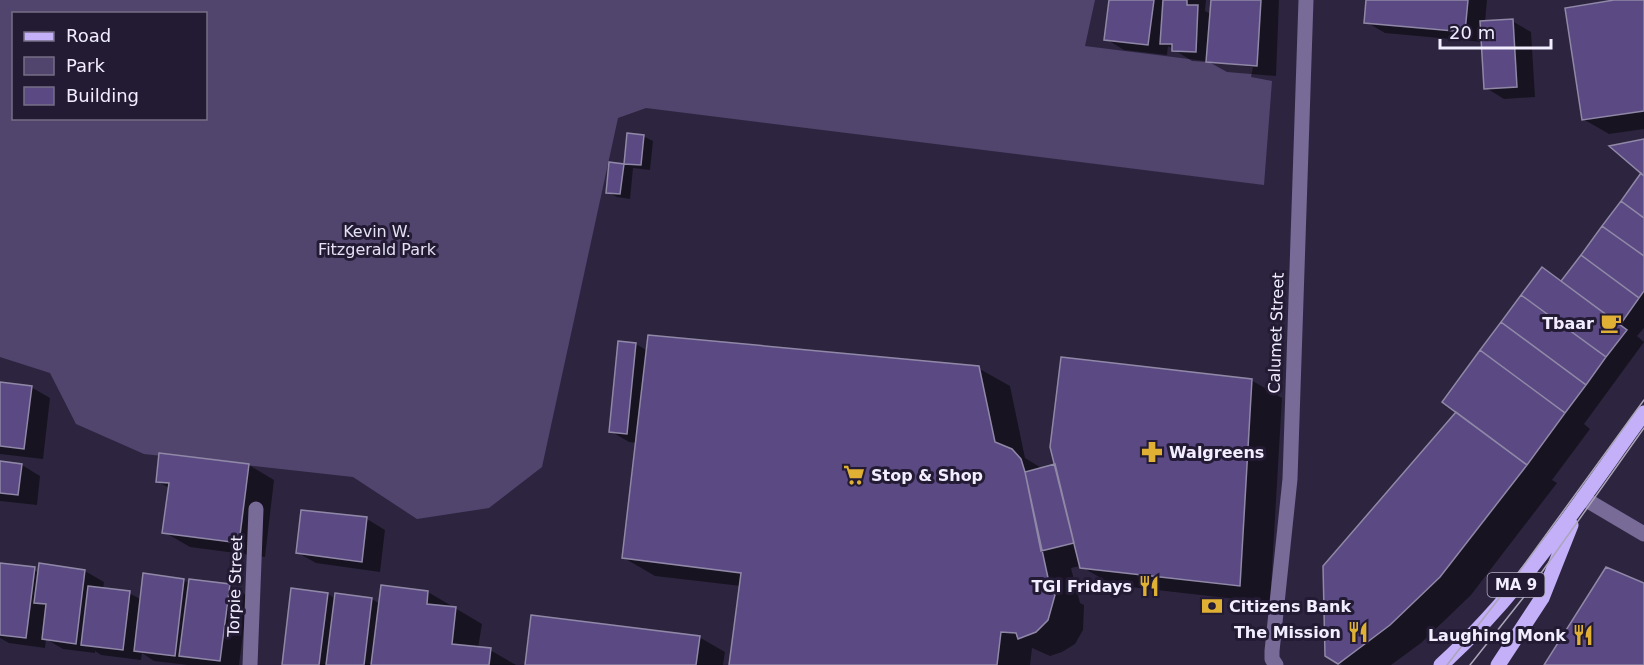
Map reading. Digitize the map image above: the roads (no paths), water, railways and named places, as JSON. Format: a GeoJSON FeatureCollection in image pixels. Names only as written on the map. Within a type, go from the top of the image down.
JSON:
{"type":"FeatureCollection","features":[{"type":"Feature","properties":{"kind":"main road","name":"MA 9"},"geometry":{"type":"LineString","coordinates":[[1441,665],[1493,613],[1583,498],[1644,413]]}},
{"type":"Feature","properties":{"kind":"main road","name":"MA 9"},"geometry":{"type":"LineString","coordinates":[[1498,665],[1542,598],[1562,543],[1583,498]]}},
{"type":"Feature","properties":{"kind":"street","name":"Calumet Street"},"geometry":{"type":"LineString","coordinates":[[1272,663],[1290,480],[1306,0]]}},
{"type":"Feature","properties":{"kind":"street"},"geometry":{"type":"LineString","coordinates":[[1583,498],[1644,534]]}},
{"type":"Feature","properties":{"kind":"street","name":"Torpie Street"},"geometry":{"type":"LineString","coordinates":[[250,665],[256,509]]}},
{"type":"Feature","properties":{"kind":"tram line"},"geometry":{"type":"LineString","coordinates":[[1447,665],[1511,583],[1644,400]]}},
{"type":"Feature","properties":{"kind":"tram line"},"geometry":{"type":"LineString","coordinates":[[1470,665],[1527,593],[1644,428]]}},
{"type":"Feature","properties":{"kind":"place","name":"Tbaar"},"geometry":{"type":"Point","coordinates":[1611,323]}},
{"type":"Feature","properties":{"kind":"place","name":"Walgreens"},"geometry":{"type":"Point","coordinates":[1152,452]}},
{"type":"Feature","properties":{"kind":"place","name":"Stop & Shop"},"geometry":{"type":"Point","coordinates":[854,475]}},
{"type":"Feature","properties":{"kind":"place","name":"TGI Fridays"},"geometry":{"type":"Point","coordinates":[1149,586]}},
{"type":"Feature","properties":{"kind":"place","name":"Citizens Bank"},"geometry":{"type":"Point","coordinates":[1212,606]}},
{"type":"Feature","properties":{"kind":"place","name":"The Mission"},"geometry":{"type":"Point","coordinates":[1358,632]}},
{"type":"Feature","properties":{"kind":"place","name":"Laughing Monk"},"geometry":{"type":"Point","coordinates":[1583,635]}},
{"type":"Feature","properties":{"kind":"park label","name":"Kevin W. Fitzgerald Park"},"geometry":{"type":"Point","coordinates":[377,240]}}]}
